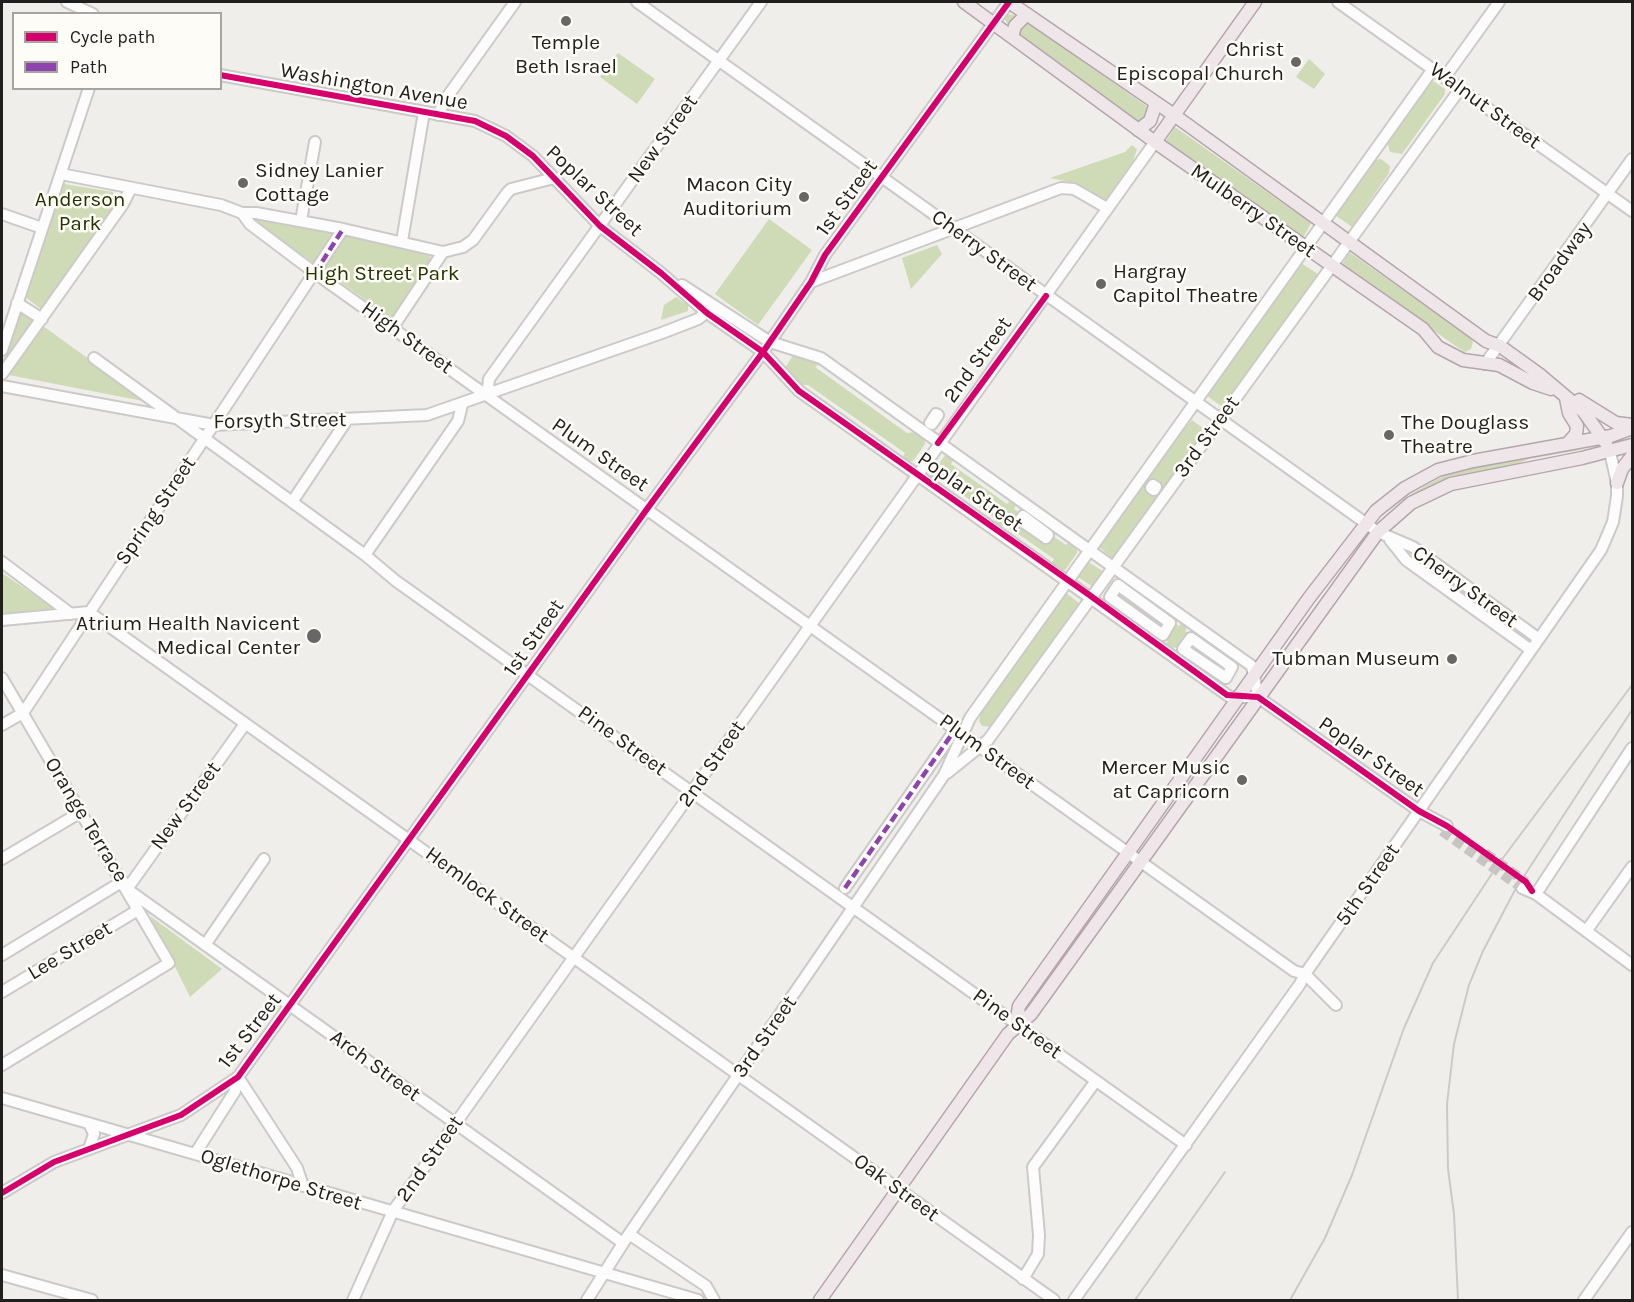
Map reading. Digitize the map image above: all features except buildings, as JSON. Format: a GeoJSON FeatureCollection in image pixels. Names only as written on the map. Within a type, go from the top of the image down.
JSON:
{"type":"FeatureCollection","features":[{"type":"Feature","properties":{"kind":"main road","name":"Mulberry Street"},"geometry":{"type":"LineString","coordinates":[[964,2],[1138,130],[1423,329],[1438,347],[1463,360],[1499,365],[1533,383],[1561,394]]}},
{"type":"Feature","properties":{"kind":"main road","name":"Mulberry Street"},"geometry":{"type":"LineString","coordinates":[[1009,2],[1174,115],[1486,341],[1500,346],[1539,374],[1587,416],[1610,452]]}},
{"type":"Feature","properties":{"kind":"main road","name":"2nd Street"},"geometry":{"type":"LineString","coordinates":[[1155,142],[1255,2]]}},
{"type":"Feature","properties":{"kind":"main road"},"geometry":{"type":"LineString","coordinates":[[1012,37],[1015,26],[1027,14]]}},
{"type":"Feature","properties":{"kind":"main road"},"geometry":{"type":"LineString","coordinates":[[1138,130],[1149,121],[1156,103]]}},
{"type":"Feature","properties":{"kind":"main road"},"geometry":{"type":"LineString","coordinates":[[1561,394],[1580,401],[1616,423],[1632,427]]}},
{"type":"Feature","properties":{"kind":"main road"},"geometry":{"type":"LineString","coordinates":[[1561,394],[1577,426],[1576,434],[1568,444]]}},
{"type":"Feature","properties":{"kind":"main road"},"geometry":{"type":"LineString","coordinates":[[1016,1024],[1019,1006],[1365,522],[1396,494],[1438,470],[1473,461],[1603,438],[1632,427]]}},
{"type":"Feature","properties":{"kind":"main road"},"geometry":{"type":"LineString","coordinates":[[820,1300],[1016,1024],[1031,1014],[1378,532],[1411,503],[1457,482],[1610,452],[1632,445]]}},
{"type":"Feature","properties":{"kind":"main road"},"geometry":{"type":"LineString","coordinates":[[1617,483],[1632,456]]}},
{"type":"Feature","properties":{"kind":"street"},"geometry":{"type":"LineString","coordinates":[[67,2],[89,12]]}},
{"type":"Feature","properties":{"kind":"street"},"geometry":{"type":"LineString","coordinates":[[438,115],[445,100],[515,2]]}},
{"type":"Feature","properties":{"kind":"street","name":"Cherry Street"},"geometry":{"type":"LineString","coordinates":[[640,2],[1046,296],[1378,532],[1390,540],[1413,547],[1539,639]]}},
{"type":"Feature","properties":{"kind":"street","name":"New Street"},"geometry":{"type":"LineString","coordinates":[[487,396],[489,379],[761,2]]}},
{"type":"Feature","properties":{"kind":"street","name":"1st Street"},"geometry":{"type":"LineString","coordinates":[[2,1193],[39,1169],[181,1115],[238,1077],[529,675],[646,509],[763,352],[811,282],[825,255],[1009,2]]}},
{"type":"Feature","properties":{"kind":"street","name":"Walnut Street"},"geometry":{"type":"LineString","coordinates":[[1338,2],[1632,211]]}},
{"type":"Feature","properties":{"kind":"street"},"geometry":{"type":"LineString","coordinates":[[1444,77],[1499,2]]}},
{"type":"Feature","properties":{"kind":"street","name":"3rd Street"},"geometry":{"type":"LineString","coordinates":[[845,888],[1069,581],[1218,373],[1304,246],[1433,69]]}},
{"type":"Feature","properties":{"kind":"street","name":"Washington Avenue"},"geometry":{"type":"LineString","coordinates":[[222,75],[475,121],[518,145]]}},
{"type":"Feature","properties":{"kind":"street","name":"3rd Street"},"geometry":{"type":"LineString","coordinates":[[944,775],[988,740],[1275,340],[1350,243],[1460,89]]}},
{"type":"Feature","properties":{"kind":"street"},"geometry":{"type":"LineString","coordinates":[[2,350],[88,90]]}},
{"type":"Feature","properties":{"kind":"street"},"geometry":{"type":"LineString","coordinates":[[402,241],[424,112]]}},
{"type":"Feature","properties":{"kind":"street"},"geometry":{"type":"LineString","coordinates":[[301,221],[315,142]]}},
{"type":"Feature","properties":{"kind":"street","name":"2nd Street"},"geometry":{"type":"LineString","coordinates":[[352,1300],[393,1211],[938,443],[1155,142]]}},
{"type":"Feature","properties":{"kind":"street","name":"Poplar Street"},"geometry":{"type":"LineString","coordinates":[[518,145],[554,178],[600,226],[661,273],[711,308],[770,342],[821,358],[1089,552],[1252,666],[1258,697],[1444,828]]}},
{"type":"Feature","properties":{"kind":"street","name":"Broadway"},"geometry":{"type":"LineString","coordinates":[[1485,364],[1632,159]]}},
{"type":"Feature","properties":{"kind":"street","name":"High Street"},"geometry":{"type":"LineString","coordinates":[[61,174],[221,205],[242,213],[301,221],[402,241],[443,252]]}},
{"type":"Feature","properties":{"kind":"street"},"geometry":{"type":"LineString","coordinates":[[393,327],[443,252],[463,247],[473,240],[511,189],[554,178]]}},
{"type":"Feature","properties":{"kind":"street"},"geometry":{"type":"LineString","coordinates":[[2,374],[123,204],[131,188]]}},
{"type":"Feature","properties":{"kind":"street"},"geometry":{"type":"LineString","coordinates":[[811,282],[1060,188],[1074,189],[1107,208]]}},
{"type":"Feature","properties":{"kind":"street","name":"High Street"},"geometry":{"type":"LineString","coordinates":[[242,213],[250,224],[315,273],[487,396]]}},
{"type":"Feature","properties":{"kind":"street"},"geometry":{"type":"LineString","coordinates":[[2,214],[42,228]]}},
{"type":"Feature","properties":{"kind":"street","name":"Spring Street"},"geometry":{"type":"LineString","coordinates":[[2,725],[23,713],[343,229]]}},
{"type":"Feature","properties":{"kind":"street"},"geometry":{"type":"LineString","coordinates":[[18,303],[42,320]]}},
{"type":"Feature","properties":{"kind":"street","name":"Poplar Street"},"geometry":{"type":"LineString","coordinates":[[711,308],[763,352],[799,391],[1230,697],[1239,698]]}},
{"type":"Feature","properties":{"kind":"street","name":"Forsyth Street"},"geometry":{"type":"LineString","coordinates":[[2,386],[214,425],[427,415],[462,405],[662,333],[711,308]]}},
{"type":"Feature","properties":{"kind":"street","name":"Pine Street"},"geometry":{"type":"LineString","coordinates":[[94,358],[365,555],[396,581],[1186,1145]]}},
{"type":"Feature","properties":{"kind":"street","name":"Plum Street"},"geometry":{"type":"LineString","coordinates":[[487,396],[811,625],[957,734],[980,747],[1294,971],[1305,974],[1336,1005]]}},
{"type":"Feature","properties":{"kind":"street"},"geometry":{"type":"LineString","coordinates":[[365,555],[458,422],[462,405]]}},
{"type":"Feature","properties":{"kind":"street"},"geometry":{"type":"LineString","coordinates":[[292,502],[347,420]]}},
{"type":"Feature","properties":{"kind":"street","name":"5th Street"},"geometry":{"type":"LineString","coordinates":[[1074,1300],[1300,984],[1605,542],[1613,522],[1617,483],[1610,452]]}},
{"type":"Feature","properties":{"kind":"street","name":"Cherry Street"},"geometry":{"type":"LineString","coordinates":[[1390,540],[1406,560],[1531,650]]}},
{"type":"Feature","properties":{"kind":"street"},"geometry":{"type":"LineString","coordinates":[[2,562],[71,614]]}},
{"type":"Feature","properties":{"kind":"street"},"geometry":{"type":"LineString","coordinates":[[1118,585],[1170,623],[1163,634],[1110,597],[1118,585]]}},
{"type":"Feature","properties":{"kind":"street"},"geometry":{"type":"LineString","coordinates":[[2,620],[89,612]]}},
{"type":"Feature","properties":{"kind":"street","name":"Hemlock Street"},"geometry":{"type":"LineString","coordinates":[[89,612],[738,1076]]}},
{"type":"Feature","properties":{"kind":"street"},"geometry":{"type":"LineString","coordinates":[[1504,631],[1514,628],[1514,619]]}},
{"type":"Feature","properties":{"kind":"street"},"geometry":{"type":"LineString","coordinates":[[1254,676],[1273,675]]}},
{"type":"Feature","properties":{"kind":"street","name":"Orange Terrace"},"geometry":{"type":"LineString","coordinates":[[2,678],[169,963],[2,1065]]}},
{"type":"Feature","properties":{"kind":"street"},"geometry":{"type":"LineString","coordinates":[[1239,698],[1258,697]]}},
{"type":"Feature","properties":{"kind":"street","name":"New Street"},"geometry":{"type":"LineString","coordinates":[[2,955],[125,885],[245,724]]}},
{"type":"Feature","properties":{"kind":"street","name":"3rd Street"},"geometry":{"type":"LineString","coordinates":[[587,1300],[626,1238],[855,908],[859,898],[944,775],[957,734]]}},
{"type":"Feature","properties":{"kind":"street"},"geometry":{"type":"LineString","coordinates":[[1632,748],[1529,889],[1632,965]]}},
{"type":"Feature","properties":{"kind":"street"},"geometry":{"type":"LineString","coordinates":[[2,858],[81,812]]}},
{"type":"Feature","properties":{"kind":"street"},"geometry":{"type":"LineString","coordinates":[[205,945],[264,859]]}},
{"type":"Feature","properties":{"kind":"street"},"geometry":{"type":"LineString","coordinates":[[1587,930],[1632,867]]}},
{"type":"Feature","properties":{"kind":"street","name":"Arch Street"},"geometry":{"type":"LineString","coordinates":[[125,885],[205,945],[455,1123],[626,1238],[706,1286],[714,1300]]}},
{"type":"Feature","properties":{"kind":"street","name":"Lee Street"},"geometry":{"type":"LineString","coordinates":[[2,992],[138,910]]}},
{"type":"Feature","properties":{"kind":"street","name":"Oak Street"},"geometry":{"type":"LineString","coordinates":[[738,1076],[1054,1300]]}},
{"type":"Feature","properties":{"kind":"street"},"geometry":{"type":"LineString","coordinates":[[195,1154],[235,1091],[238,1077]]}},
{"type":"Feature","properties":{"kind":"street"},"geometry":{"type":"LineString","coordinates":[[238,1077],[297,1168],[303,1186]]}},
{"type":"Feature","properties":{"kind":"street"},"geometry":{"type":"LineString","coordinates":[[1023,1279],[1038,1254],[1039,1235],[1033,1167],[1095,1082]]}},
{"type":"Feature","properties":{"kind":"street","name":"Oglethorpe Street"},"geometry":{"type":"LineString","coordinates":[[2,1098],[698,1300]]}},
{"type":"Feature","properties":{"kind":"street"},"geometry":{"type":"LineString","coordinates":[[89,1123],[94,1134],[89,1149]]}},
{"type":"Feature","properties":{"kind":"street"},"geometry":{"type":"LineString","coordinates":[[1584,1300],[1632,1232]]}},
{"type":"Feature","properties":{"kind":"street"},"geometry":{"type":"LineString","coordinates":[[2,1275],[92,1300]]}},
{"type":"Feature","properties":{"kind":"green space"},"geometry":{"type":"Polygon","coordinates":[[[1007,14],[1019,16],[1159,115],[1148,130],[1010,28],[1004,18],[1007,14]]]}},
{"type":"Feature","properties":{"kind":"green space"},"geometry":{"type":"Polygon","coordinates":[[[618,53],[655,79],[637,104],[600,77],[618,53]]]}},
{"type":"Feature","properties":{"kind":"green space"},"geometry":{"type":"Polygon","coordinates":[[[1309,59],[1325,74],[1314,89],[1296,77],[1309,59]]]}},
{"type":"Feature","properties":{"kind":"green space"},"geometry":{"type":"Polygon","coordinates":[[[1433,81],[1445,89],[1445,94],[1402,154],[1390,152],[1387,141],[1433,81]]]}},
{"type":"Feature","properties":{"kind":"green space"},"geometry":{"type":"Polygon","coordinates":[[[1175,127],[1311,223],[1304,236],[1165,142],[1175,127]]]}},
{"type":"Feature","properties":{"kind":"green space"},"geometry":{"type":"Polygon","coordinates":[[[1132,145],[1137,149],[1133,161],[1105,201],[1095,198],[1070,182],[1050,178],[1125,152],[1132,145]]]}},
{"type":"Feature","properties":{"kind":"green space"},"geometry":{"type":"Polygon","coordinates":[[[1381,159],[1390,166],[1389,173],[1352,227],[1335,215],[1374,160],[1381,159]]]}},
{"type":"Feature","properties":{"kind":"green space","name":"Anderson Park"},"geometry":{"type":"Polygon","coordinates":[[[64,184],[113,192],[118,201],[41,309],[24,296],[64,184]]]}},
{"type":"Feature","properties":{"kind":"green space","name":"High Street Park"},"geometry":{"type":"Polygon","coordinates":[[[249,217],[428,251],[431,259],[391,318],[249,217]]]}},
{"type":"Feature","properties":{"kind":"green space"},"geometry":{"type":"Polygon","coordinates":[[[769,219],[812,250],[758,325],[715,294],[769,219]]]}},
{"type":"Feature","properties":{"kind":"green space"},"geometry":{"type":"Polygon","coordinates":[[[937,245],[942,254],[911,289],[902,258],[937,245]]]}},
{"type":"Feature","properties":{"kind":"green space"},"geometry":{"type":"Polygon","coordinates":[[[1349,252],[1471,338],[1473,342],[1471,349],[1465,352],[1457,347],[1342,265],[1349,252]]]}},
{"type":"Feature","properties":{"kind":"green space"},"geometry":{"type":"Polygon","coordinates":[[[1301,263],[1318,274],[1241,383],[1221,406],[1206,395],[1301,263]]]}},
{"type":"Feature","properties":{"kind":"green space"},"geometry":{"type":"Polygon","coordinates":[[[676,297],[688,305],[688,311],[661,320],[664,305],[676,297]]]}},
{"type":"Feature","properties":{"kind":"green space"},"geometry":{"type":"Polygon","coordinates":[[[20,309],[34,320],[3,364],[2,363],[20,309]]]}},
{"type":"Feature","properties":{"kind":"green space"},"geometry":{"type":"Polygon","coordinates":[[[43,326],[143,398],[143,401],[9,375],[43,326]]]}},
{"type":"Feature","properties":{"kind":"green space"},"geometry":{"type":"Polygon","coordinates":[[[794,354],[820,364],[815,367],[907,433],[916,432],[924,437],[925,444],[913,461],[907,462],[902,458],[905,453],[808,385],[800,385],[785,368],[794,354]]]}},
{"type":"Feature","properties":{"kind":"green space"},"geometry":{"type":"Polygon","coordinates":[[[1192,420],[1204,429],[1188,458],[1113,559],[1098,546],[1171,444],[1192,420]]]}},
{"type":"Feature","properties":{"kind":"green space"},"geometry":{"type":"Polygon","coordinates":[[[1583,447],[1580,450],[1529,459],[1513,466],[1454,478],[1409,499],[1389,513],[1411,494],[1456,469],[1583,447]]]}},
{"type":"Feature","properties":{"kind":"green space"},"geometry":{"type":"Polygon","coordinates":[[[946,454],[954,459],[951,464],[1007,504],[1011,499],[1017,504],[1014,509],[1066,545],[1069,542],[1077,547],[1077,553],[1065,570],[1059,571],[1051,565],[1054,559],[1004,524],[1000,528],[994,523],[996,519],[941,479],[936,483],[929,477],[946,454]]]}},
{"type":"Feature","properties":{"kind":"green space"},"geometry":{"type":"Polygon","coordinates":[[[1087,561],[1104,572],[1093,587],[1078,577],[1087,561]]]}},
{"type":"Feature","properties":{"kind":"green space"},"geometry":{"type":"Polygon","coordinates":[[[2,573],[55,609],[2,614],[2,573]]]}},
{"type":"Feature","properties":{"kind":"green space"},"geometry":{"type":"Polygon","coordinates":[[[1121,579],[1130,585],[1127,590],[1179,626],[1182,621],[1188,626],[1185,631],[1233,665],[1223,680],[1174,647],[1171,650],[1164,646],[1168,641],[1116,604],[1113,608],[1104,602],[1103,598],[1116,580],[1121,579]]]}},
{"type":"Feature","properties":{"kind":"green space"},"geometry":{"type":"Polygon","coordinates":[[[1066,593],[1082,605],[992,727],[982,726],[979,721],[981,711],[1021,651],[1066,593]]]}},
{"type":"Feature","properties":{"kind":"green space"},"geometry":{"type":"Polygon","coordinates":[[[150,916],[222,969],[190,997],[150,916]]]}},
{"type":"Feature","properties":{"kind":"tunnel"},"geometry":{"type":"LineString","coordinates":[[1442,831],[1522,888]]}},
{"type":"Feature","properties":{"kind":"tunnel"},"geometry":{"type":"LineString","coordinates":[[1485,853],[1526,882]]}},
{"type":"Feature","properties":{"kind":"railway"},"geometry":{"type":"LineString","coordinates":[[1290,1300],[1325,1238],[1352,1175],[1404,1028],[1433,963],[1497,866],[1632,685]]}},
{"type":"Feature","properties":{"kind":"railway"},"geometry":{"type":"LineString","coordinates":[[1458,1300],[1454,1214],[1448,1169],[1447,1104],[1454,1044],[1469,985],[1483,951],[1515,890],[1632,710]]}},
{"type":"Feature","properties":{"kind":"railway"},"geometry":{"type":"LineString","coordinates":[[1135,1300],[1225,1172]]}},
{"type":"Feature","properties":{"kind":"marked path"},"geometry":{"type":"LineString","coordinates":[[315,273],[343,229]]}},
{"type":"Feature","properties":{"kind":"marked path"},"geometry":{"type":"LineString","coordinates":[[845,888],[952,734]]}},
{"type":"Feature","properties":{"kind":"cycle path"},"geometry":{"type":"LineString","coordinates":[[2,1193],[54,1162],[181,1115],[238,1077],[647,509],[763,352],[811,282],[825,255],[1009,2]]}},
{"type":"Feature","properties":{"kind":"cycle path"},"geometry":{"type":"LineString","coordinates":[[222,75],[475,121],[506,136],[533,156],[600,226],[661,273],[707,313],[763,352],[799,391],[1088,594],[1227,695],[1258,697],[1419,811],[1447,826],[1526,882],[1532,891]]}},
{"type":"Feature","properties":{"kind":"cycle path"},"geometry":{"type":"LineString","coordinates":[[938,443],[1046,296]]}},
{"type":"Feature","properties":{"kind":"place","name":"Temple Beth Israel"},"geometry":{"type":"Point","coordinates":[566,21]}},
{"type":"Feature","properties":{"kind":"place","name":"Christ Episcopal Church"},"geometry":{"type":"Point","coordinates":[1296,62]}},
{"type":"Feature","properties":{"kind":"place","name":"Sidney Lanier Cottage"},"geometry":{"type":"Point","coordinates":[243,183]}},
{"type":"Feature","properties":{"kind":"place","name":"Macon City Auditorium"},"geometry":{"type":"Point","coordinates":[804,197]}},
{"type":"Feature","properties":{"kind":"place","name":"Hargray Capitol Theatre"},"geometry":{"type":"Point","coordinates":[1101,284]}},
{"type":"Feature","properties":{"kind":"place","name":"The Douglass Theatre"},"geometry":{"type":"Point","coordinates":[1389,435]}},
{"type":"Feature","properties":{"kind":"place","name":"Atrium Health Navicent Medical Center"},"geometry":{"type":"Point","coordinates":[314,636]}},
{"type":"Feature","properties":{"kind":"place","name":"Tubman Museum"},"geometry":{"type":"Point","coordinates":[1452,659]}},
{"type":"Feature","properties":{"kind":"place","name":"Mercer Music at Capricorn"},"geometry":{"type":"Point","coordinates":[1242,780]}}]}
